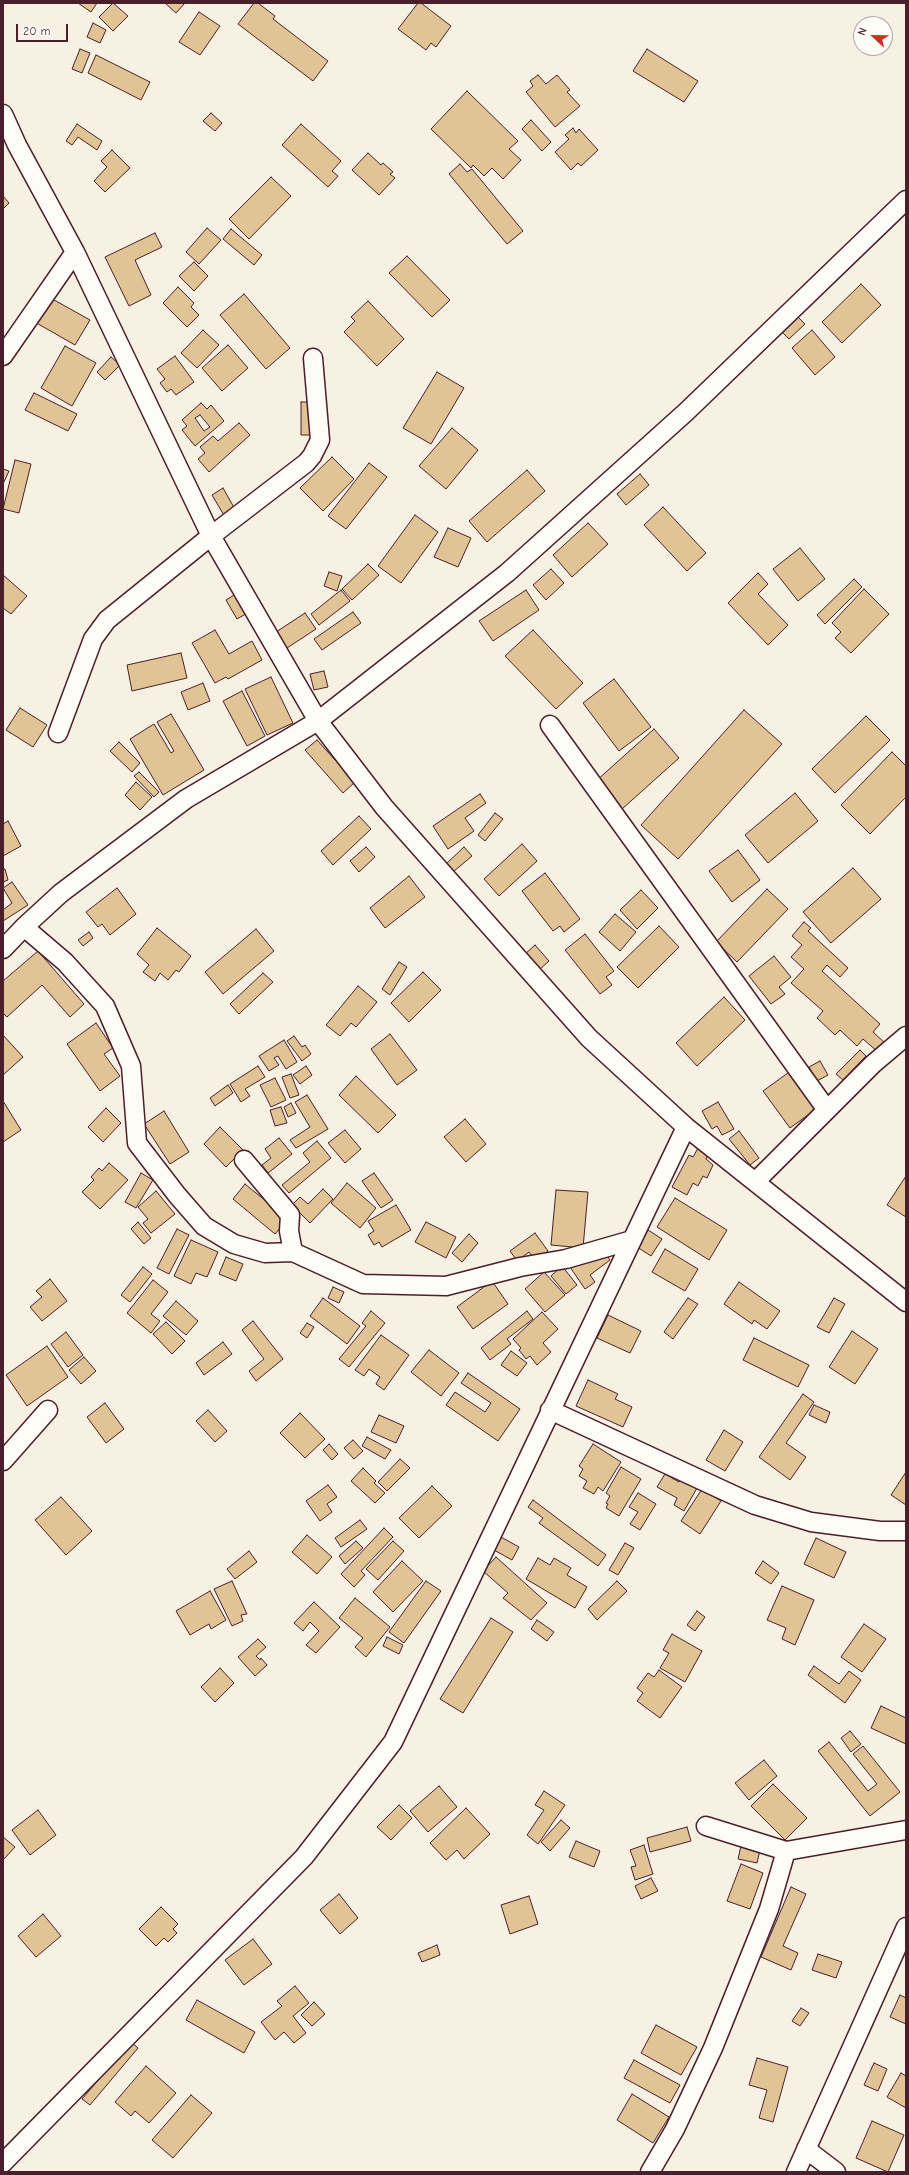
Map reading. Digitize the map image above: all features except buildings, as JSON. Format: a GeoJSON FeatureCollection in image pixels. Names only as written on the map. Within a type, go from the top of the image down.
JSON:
{"type":"FeatureCollection","features":[{"type":"Feature","properties":{"kind":"street"},"geometry":{"type":"LineString","coordinates":[[3,114],[17,145],[75,252],[212,536],[318,721],[384,807],[589,1038],[686,1127],[906,1302]]}},
{"type":"Feature","properties":{"kind":"street"},"geometry":{"type":"LineString","coordinates":[[3,949],[24,927],[61,893],[186,799],[318,721],[513,568],[686,412],[906,200]]}},
{"type":"Feature","properties":{"kind":"street"},"geometry":{"type":"LineString","coordinates":[[3,356],[75,252]]}},
{"type":"Feature","properties":{"kind":"street"},"geometry":{"type":"LineString","coordinates":[[58,733],[93,639],[108,620],[212,536],[306,463],[316,449],[320,440],[313,358]]}},
{"type":"Feature","properties":{"kind":"street"},"geometry":{"type":"LineString","coordinates":[[550,725],[827,1110]]}},
{"type":"Feature","properties":{"kind":"street"},"geometry":{"type":"LineString","coordinates":[[24,927],[65,962],[105,1006],[131,1066],[137,1143],[177,1195],[204,1226],[234,1244],[264,1253],[293,1252],[363,1284],[446,1286],[520,1266],[566,1259],[632,1240]]}},
{"type":"Feature","properties":{"kind":"street"},"geometry":{"type":"LineString","coordinates":[[755,1182],[873,1064],[906,1036]]}},
{"type":"Feature","properties":{"kind":"street"},"geometry":{"type":"LineString","coordinates":[[3,2164],[304,1857],[392,1742],[686,1127]]}},
{"type":"Feature","properties":{"kind":"street"},"geometry":{"type":"LineString","coordinates":[[244,1160],[290,1215],[289,1231],[293,1252]]}},
{"type":"Feature","properties":{"kind":"street"},"geometry":{"type":"LineString","coordinates":[[3,1461],[48,1410]]}},
{"type":"Feature","properties":{"kind":"street"},"geometry":{"type":"LineString","coordinates":[[550,1410],[755,1505],[811,1522],[880,1531],[906,1531]]}},
{"type":"Feature","properties":{"kind":"street"},"geometry":{"type":"LineString","coordinates":[[706,1826],[786,1851],[906,1830]]}},
{"type":"Feature","properties":{"kind":"street"},"geometry":{"type":"LineString","coordinates":[[650,2172],[675,2129],[713,2048],[769,1909],[786,1851]]}},
{"type":"Feature","properties":{"kind":"street"},"geometry":{"type":"LineString","coordinates":[[796,2172],[906,1928]]}},
{"type":"Feature","properties":{"kind":"street"},"geometry":{"type":"LineString","coordinates":[[806,2149],[836,2172]]}}]}
